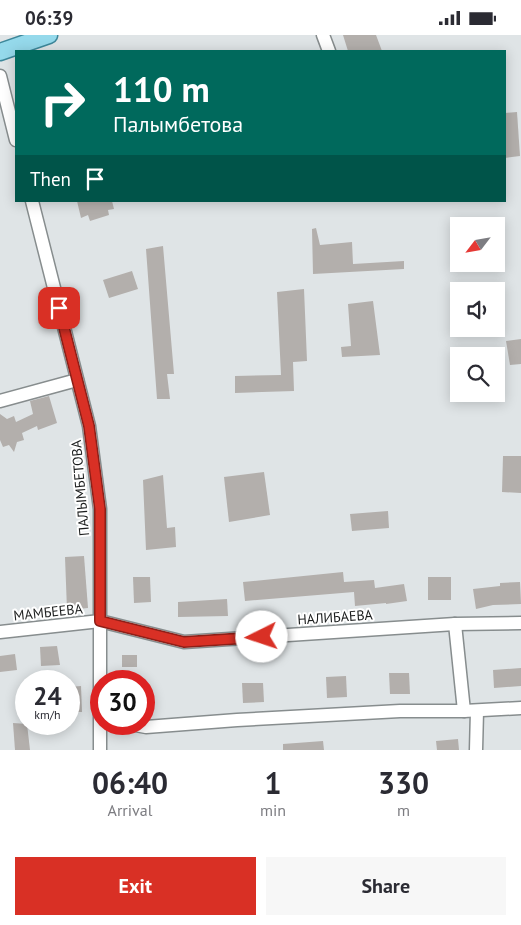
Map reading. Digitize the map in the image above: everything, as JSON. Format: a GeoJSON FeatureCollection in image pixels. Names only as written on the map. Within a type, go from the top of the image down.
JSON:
{"type":"FeatureCollection","features":[{"type":"Feature","properties":{"kind":"main road"},"geometry":{"type":"LineString","coordinates":[[0,52],[49,35]]}},
{"type":"Feature","properties":{"kind":"street"},"geometry":{"type":"LineString","coordinates":[[323,35],[328,50]]}},
{"type":"Feature","properties":{"kind":"street"},"geometry":{"type":"LineString","coordinates":[[0,76],[15,136]]}},
{"type":"Feature","properties":{"kind":"street","name":"ПАЛЫМБЕТОВА"},"geometry":{"type":"LineString","coordinates":[[32,202],[89,426],[100,509],[101,670]]}},
{"type":"Feature","properties":{"kind":"street"},"geometry":{"type":"LineString","coordinates":[[0,401],[77,380]]}},
{"type":"Feature","properties":{"kind":"street","name":"НАЛИБАЕВА"},"geometry":{"type":"LineString","coordinates":[[100,621],[184,642],[455,624],[521,623]]}},
{"type":"Feature","properties":{"kind":"street","name":"МАМБЕЕВА"},"geometry":{"type":"LineString","coordinates":[[0,632],[100,621]]}},
{"type":"Feature","properties":{"kind":"street"},"geometry":{"type":"LineString","coordinates":[[455,624],[464,711]]}},
{"type":"Feature","properties":{"kind":"street"},"geometry":{"type":"LineString","coordinates":[[155,726],[400,711],[477,711],[521,708]]}},
{"type":"Feature","properties":{"kind":"street"},"geometry":{"type":"LineString","coordinates":[[476,750],[477,711]]}},
{"type":"Feature","properties":{"kind":"street","name":"ПАЛЫМБЕТОВА"},"geometry":{"type":"LineString","coordinates":[[100,735],[100,750]]}},
{"type":"Feature","properties":{"kind":"building"},"geometry":{"type":"Polygon","coordinates":[[[343,35],[376,35],[382,50],[348,50],[343,35]]]}},
{"type":"Feature","properties":{"kind":"building"},"geometry":{"type":"Polygon","coordinates":[[[517,112],[520,156],[506,158],[506,113],[517,112]]]}},
{"type":"Feature","properties":{"kind":"building"},"geometry":{"type":"Polygon","coordinates":[[[77,202],[112,202],[114,209],[108,210],[109,215],[90,221],[88,215],[81,218],[77,202]]]}},
{"type":"Feature","properties":{"kind":"building"},"geometry":{"type":"Polygon","coordinates":[[[316,228],[320,245],[352,242],[353,264],[404,261],[404,269],[313,274],[312,229],[316,228]]]}},
{"type":"Feature","properties":{"kind":"building"},"geometry":{"type":"Polygon","coordinates":[[[163,246],[174,374],[167,374],[170,399],[157,399],[146,249],[163,246]]]}},
{"type":"Feature","properties":{"kind":"building"},"geometry":{"type":"Polygon","coordinates":[[[132,271],[138,289],[109,298],[103,280],[132,271]]]}},
{"type":"Feature","properties":{"kind":"building"},"geometry":{"type":"Polygon","coordinates":[[[304,289],[307,361],[293,362],[294,391],[235,393],[235,376],[281,375],[277,292],[304,289]]]}},
{"type":"Feature","properties":{"kind":"building"},"geometry":{"type":"Polygon","coordinates":[[[373,301],[380,355],[342,357],[341,347],[351,346],[348,304],[373,301]]]}},
{"type":"Feature","properties":{"kind":"building"},"geometry":{"type":"Polygon","coordinates":[[[521,339],[521,364],[510,365],[506,341],[521,339]]]}},
{"type":"Feature","properties":{"kind":"building"},"geometry":{"type":"Polygon","coordinates":[[[49,396],[57,423],[38,430],[37,426],[22,433],[24,440],[17,442],[14,452],[9,445],[3,447],[0,440],[0,414],[7,419],[14,416],[16,422],[33,414],[30,401],[49,396]]]}},
{"type":"Feature","properties":{"kind":"building"},"geometry":{"type":"Polygon","coordinates":[[[503,456],[521,456],[521,493],[502,492],[503,456]]]}},
{"type":"Feature","properties":{"kind":"building"},"geometry":{"type":"Polygon","coordinates":[[[264,472],[270,515],[229,522],[224,477],[264,472]]]}},
{"type":"Feature","properties":{"kind":"building"},"geometry":{"type":"Polygon","coordinates":[[[163,475],[167,528],[175,527],[176,547],[146,550],[143,480],[163,475]]]}},
{"type":"Feature","properties":{"kind":"building"},"geometry":{"type":"Polygon","coordinates":[[[388,511],[389,528],[352,531],[350,514],[388,511]]]}},
{"type":"Feature","properties":{"kind":"building"},"geometry":{"type":"Polygon","coordinates":[[[84,556],[88,608],[67,610],[65,557],[84,556]]]}},
{"type":"Feature","properties":{"kind":"building"},"geometry":{"type":"Polygon","coordinates":[[[343,572],[344,582],[374,580],[375,588],[404,584],[407,601],[355,606],[354,592],[245,601],[243,582],[343,572]]]}},
{"type":"Feature","properties":{"kind":"building"},"geometry":{"type":"Polygon","coordinates":[[[133,577],[150,577],[151,602],[134,603],[133,577]]]}},
{"type":"Feature","properties":{"kind":"building"},"geometry":{"type":"Polygon","coordinates":[[[428,577],[451,577],[451,600],[428,600],[428,577]]]}},
{"type":"Feature","properties":{"kind":"building"},"geometry":{"type":"Polygon","coordinates":[[[520,582],[521,604],[493,605],[476,609],[473,589],[500,586],[500,583],[520,582]]]}},
{"type":"Feature","properties":{"kind":"building"},"geometry":{"type":"Polygon","coordinates":[[[227,599],[228,616],[178,617],[178,602],[227,599]]]}},
{"type":"Feature","properties":{"kind":"building"},"geometry":{"type":"Polygon","coordinates":[[[57,646],[60,665],[41,666],[40,647],[57,646]]]}},
{"type":"Feature","properties":{"kind":"building"},"geometry":{"type":"Polygon","coordinates":[[[15,654],[17,670],[0,672],[0,656],[15,654]]]}},
{"type":"Feature","properties":{"kind":"building"},"geometry":{"type":"Polygon","coordinates":[[[122,655],[137,655],[137,667],[122,667],[122,655]]]}},
{"type":"Feature","properties":{"kind":"building"},"geometry":{"type":"Polygon","coordinates":[[[521,668],[521,686],[494,688],[493,670],[521,668]]]}},
{"type":"Feature","properties":{"kind":"building"},"geometry":{"type":"Polygon","coordinates":[[[389,673],[409,673],[410,694],[390,694],[389,673]]]}},
{"type":"Feature","properties":{"kind":"building"},"geometry":{"type":"Polygon","coordinates":[[[346,676],[347,697],[327,698],[326,677],[346,676]]]}},
{"type":"Feature","properties":{"kind":"building"},"geometry":{"type":"Polygon","coordinates":[[[242,683],[263,683],[264,702],[243,703],[242,683]]]}},
{"type":"Feature","properties":{"kind":"building"},"geometry":{"type":"Polygon","coordinates":[[[81,686],[82,712],[80,712],[81,686]]]}},
{"type":"Feature","properties":{"kind":"building"},"geometry":{"type":"Polygon","coordinates":[[[13,723],[15,723],[15,735],[28,735],[30,750],[15,750],[13,723]]]}},
{"type":"Feature","properties":{"kind":"building"},"geometry":{"type":"Polygon","coordinates":[[[458,739],[459,750],[437,750],[436,741],[458,739]]]}},
{"type":"Feature","properties":{"kind":"building"},"geometry":{"type":"Polygon","coordinates":[[[323,741],[324,750],[283,750],[283,744],[323,741]]]}},
{"type":"Feature","properties":{"kind":"route"},"geometry":{"type":"LineString","coordinates":[[59,308],[89,426],[100,509],[100,621],[184,642],[262,637]]}}]}
